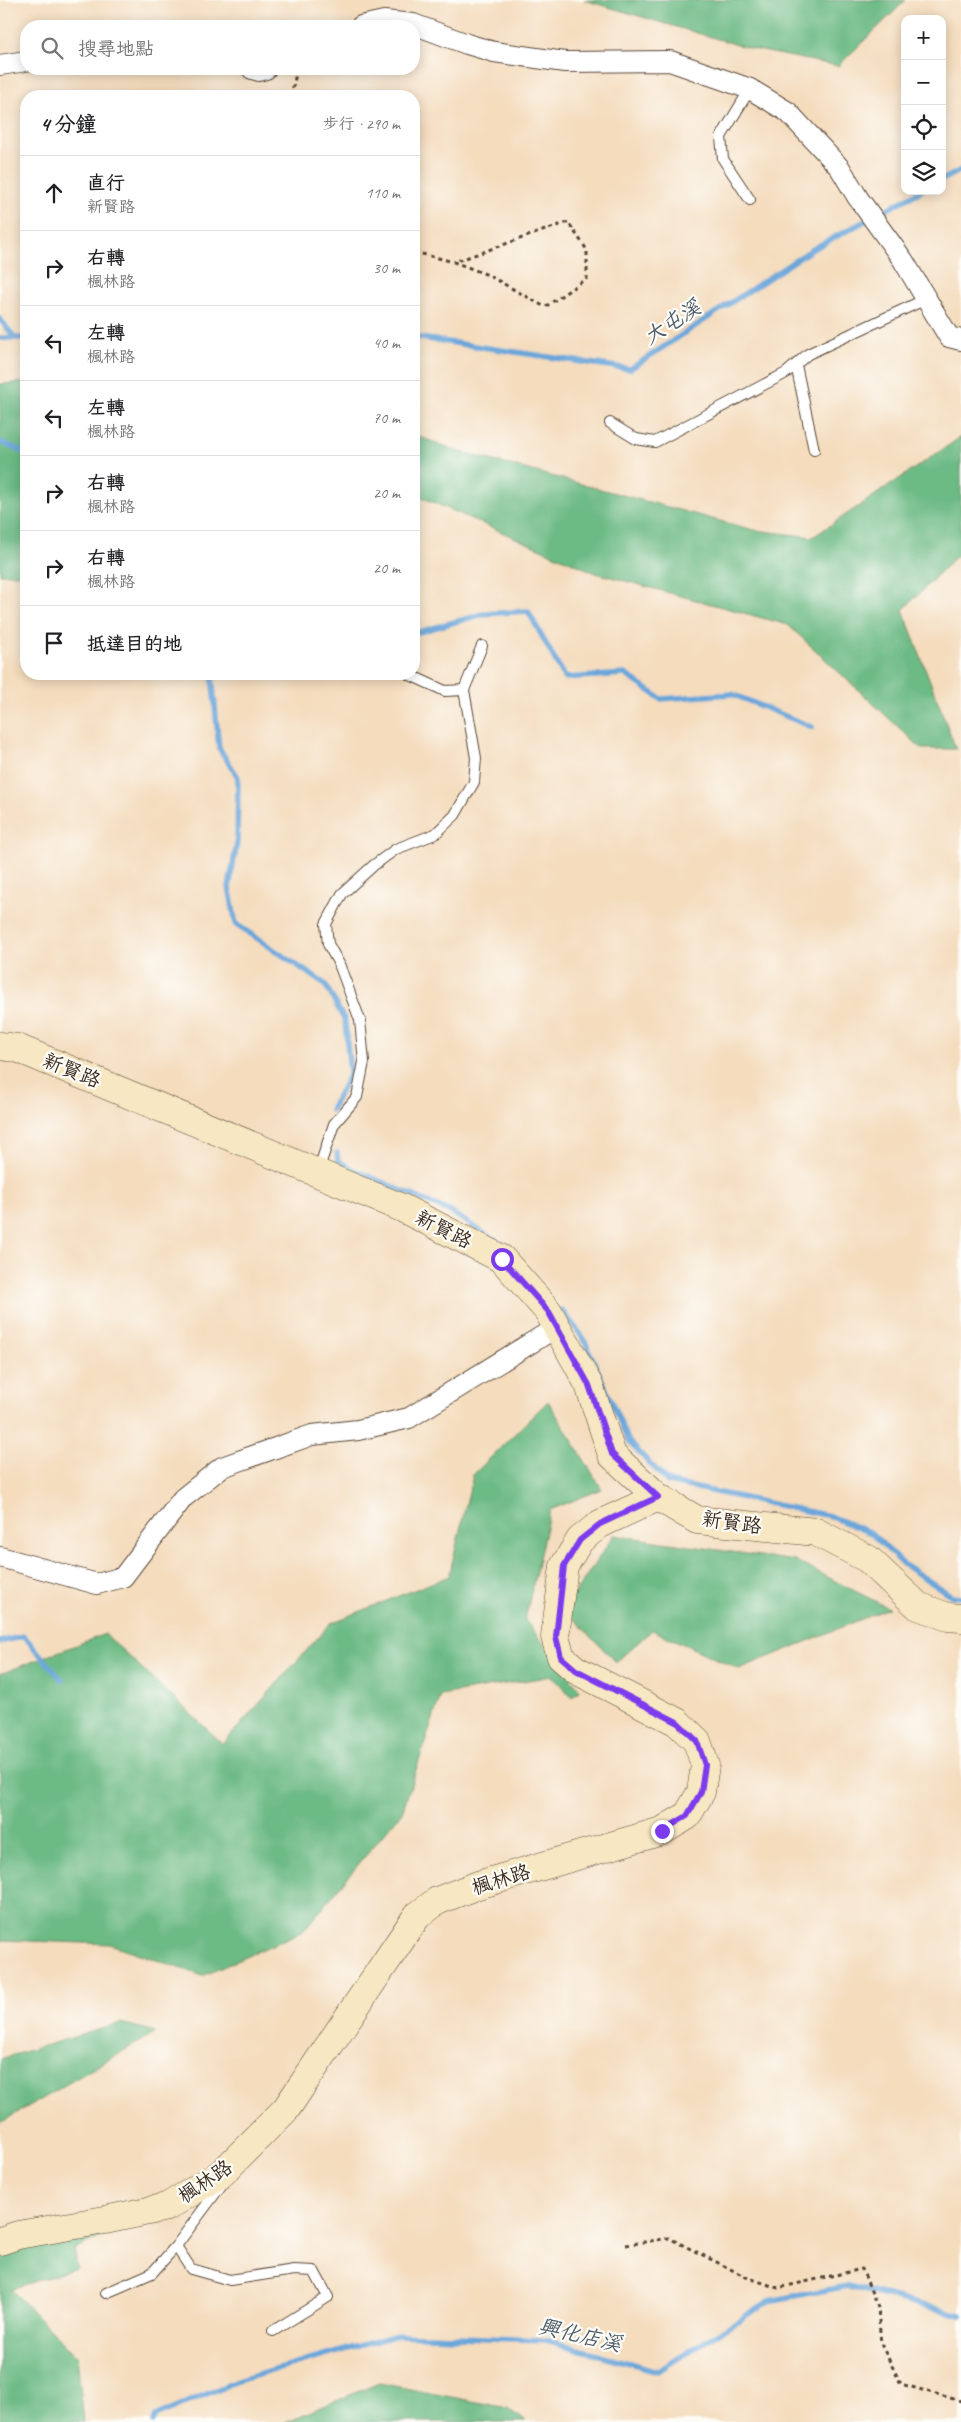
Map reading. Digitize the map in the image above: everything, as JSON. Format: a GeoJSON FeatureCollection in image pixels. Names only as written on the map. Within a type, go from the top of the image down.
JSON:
{"type":"FeatureCollection","features":[{"type":"Feature","properties":{"kind":"street"},"geometry":{"type":"LineString","coordinates":[[420,27],[494,52],[565,62],[670,61],[750,89],[788,112],[840,168],[858,198],[903,260],[949,337],[961,340]]}},
{"type":"Feature","properties":{"kind":"street"},"geometry":{"type":"LineString","coordinates":[[0,64],[20,62]]}},
{"type":"Feature","properties":{"kind":"street","name":"新賢路"},"geometry":{"type":"LineString","coordinates":[[0,1046],[18,1048],[402,1208],[502,1259],[548,1311],[589,1385],[612,1454],[658,1497],[697,1520],[816,1532],[868,1559],[918,1606],[948,1617],[961,1618]]}},
{"type":"Feature","properties":{"kind":"street"},"geometry":{"type":"LineString","coordinates":[[0,1557],[97,1584],[123,1577],[183,1498],[222,1466],[312,1435],[358,1430],[409,1418],[557,1328]]}},
{"type":"Feature","properties":{"kind":"street","name":"楓林路"},"geometry":{"type":"LineString","coordinates":[[0,2241],[18,2235],[105,2220],[167,2206],[222,2173],[249,2148],[286,2108],[417,1916],[437,1901],[478,1885],[662,1831],[687,1816],[701,1792],[705,1765],[697,1741],[677,1722],[576,1670],[561,1657],[556,1637],[564,1566],[580,1540],[600,1524],[658,1497]]}},
{"type":"Feature","properties":{"kind":"lane"},"geometry":{"type":"LineString","coordinates":[[750,89],[721,137],[723,159],[750,200]]}},
{"type":"Feature","properties":{"kind":"lane"},"geometry":{"type":"LineString","coordinates":[[610,423],[636,439],[655,442],[786,373],[808,354],[926,299]]}},
{"type":"Feature","properties":{"kind":"lane"},"geometry":{"type":"LineString","coordinates":[[796,365],[814,450]]}},
{"type":"Feature","properties":{"kind":"lane"},"geometry":{"type":"LineString","coordinates":[[317,1172],[334,1124],[357,1098],[364,1062],[360,1020],[339,964],[328,944],[326,924],[342,894],[374,865],[396,850],[435,834],[455,815],[474,782],[476,758],[464,690],[482,646]]}},
{"type":"Feature","properties":{"kind":"lane"},"geometry":{"type":"LineString","coordinates":[[420,680],[445,691],[464,690]]}},
{"type":"Feature","properties":{"kind":"lane"},"geometry":{"type":"LineString","coordinates":[[106,2293],[152,2273],[176,2246],[249,2148]]}},
{"type":"Feature","properties":{"kind":"lane"},"geometry":{"type":"LineString","coordinates":[[176,2246],[191,2269],[230,2280],[294,2270],[314,2271],[328,2296],[273,2331]]}},
{"type":"Feature","properties":{"kind":"path"},"geometry":{"type":"LineString","coordinates":[[292,90],[296,75]]}},
{"type":"Feature","properties":{"kind":"path"},"geometry":{"type":"LineString","coordinates":[[420,254],[454,262],[488,276],[545,306],[587,278],[586,250],[568,222],[454,262]]}},
{"type":"Feature","properties":{"kind":"path"},"geometry":{"type":"LineString","coordinates":[[626,2245],[669,2238],[746,2277],[778,2288],[862,2269],[878,2308],[882,2344],[901,2384],[961,2401]]}},
{"type":"Feature","properties":{"kind":"green space"},"geometry":{"type":"Polygon","coordinates":[[[584,0],[906,0],[838,66],[752,49],[584,0]]]}},
{"type":"Feature","properties":{"kind":"green space"},"geometry":{"type":"Polygon","coordinates":[[[20,382],[20,574],[0,574],[0,384],[20,382]]]}},
{"type":"Feature","properties":{"kind":"green space"},"geometry":{"type":"Polygon","coordinates":[[[420,437],[461,452],[754,530],[813,537],[961,437],[961,551],[903,610],[956,749],[922,749],[788,625],[596,573],[420,497],[420,437]]]}},
{"type":"Feature","properties":{"kind":"green space"},"geometry":{"type":"Polygon","coordinates":[[[548,1401],[602,1489],[550,1510],[525,1620],[580,1690],[572,1697],[552,1676],[441,1695],[402,1812],[303,1931],[203,1976],[110,1944],[0,1940],[0,1674],[105,1634],[223,1744],[331,1623],[449,1576],[473,1475],[548,1401]]]}},
{"type":"Feature","properties":{"kind":"green space"},"geometry":{"type":"Polygon","coordinates":[[[614,1535],[795,1561],[889,1608],[739,1669],[652,1630],[616,1662],[564,1609],[614,1535]]]}},
{"type":"Feature","properties":{"kind":"green space"},"geometry":{"type":"Polygon","coordinates":[[[121,2023],[156,2032],[0,2123],[0,2059],[121,2023]]]}},
{"type":"Feature","properties":{"kind":"green space"},"geometry":{"type":"Polygon","coordinates":[[[115,2225],[101,2237],[74,2249],[77,2268],[11,2289],[77,2357],[84,2422],[0,2422],[0,2255],[115,2225]]]}},
{"type":"Feature","properties":{"kind":"green space"},"geometry":{"type":"Polygon","coordinates":[[[379,2383],[508,2408],[525,2422],[285,2422],[379,2383]]]}},
{"type":"Feature","properties":{"kind":"waterway","name":"大屯溪"},"geometry":{"type":"LineString","coordinates":[[946,178],[961,170]]}},
{"type":"Feature","properties":{"kind":"waterway","name":"大屯溪"},"geometry":{"type":"LineString","coordinates":[[420,338],[630,369],[811,250],[914,195]]}},
{"type":"Feature","properties":{"kind":"waterway"},"geometry":{"type":"LineString","coordinates":[[0,319],[15,338]]}},
{"type":"Feature","properties":{"kind":"waterway","name":"大屯溪"},"geometry":{"type":"LineString","coordinates":[[0,338],[20,338]]}},
{"type":"Feature","properties":{"kind":"waterway"},"geometry":{"type":"LineString","coordinates":[[0,442],[20,450]]}},
{"type":"Feature","properties":{"kind":"waterway"},"geometry":{"type":"LineString","coordinates":[[420,632],[483,614],[528,611],[565,678],[625,674],[661,699],[732,694],[812,727]]}},
{"type":"Feature","properties":{"kind":"waterway"},"geometry":{"type":"LineString","coordinates":[[213,680],[219,748],[238,777],[237,843],[229,887],[236,924],[325,984],[345,1021],[350,1073],[331,1110]]}},
{"type":"Feature","properties":{"kind":"waterway"},"geometry":{"type":"LineString","coordinates":[[337,1153],[338,1161],[352,1169],[451,1212],[501,1244]]}},
{"type":"Feature","properties":{"kind":"waterway"},"geometry":{"type":"LineString","coordinates":[[562,1310],[584,1339],[629,1442],[668,1482],[830,1516],[871,1533],[903,1564],[952,1596],[961,1597]]}},
{"type":"Feature","properties":{"kind":"waterway"},"geometry":{"type":"LineString","coordinates":[[0,1642],[24,1636],[62,1680]]}},
{"type":"Feature","properties":{"kind":"waterway","name":"興化店溪"},"geometry":{"type":"LineString","coordinates":[[153,2422],[155,2416],[237,2381],[397,2335],[546,2340],[658,2371],[769,2301],[848,2286],[961,2315]]}},
{"type":"Feature","properties":{"kind":"route"},"geometry":{"type":"LineString","coordinates":[[502,1259],[548,1311],[589,1385],[612,1454],[658,1497],[600,1524],[580,1540],[564,1566],[558,1603],[556,1637],[561,1657],[576,1670],[677,1722],[697,1741],[705,1765],[701,1792],[687,1816],[662,1831]]}}]}
